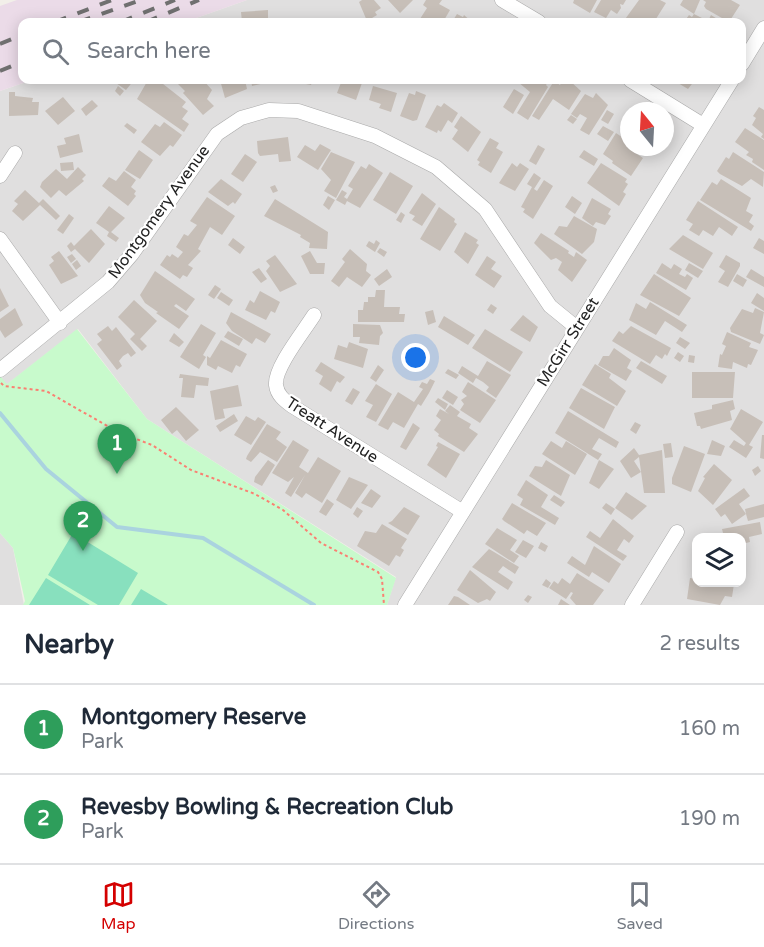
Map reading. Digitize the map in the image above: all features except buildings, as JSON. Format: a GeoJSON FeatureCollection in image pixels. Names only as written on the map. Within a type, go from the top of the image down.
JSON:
{"type":"FeatureCollection","features":[{"type":"Feature","properties":{"kind":"street"},"geometry":{"type":"LineString","coordinates":[[502,0],[532,18]]}},
{"type":"Feature","properties":{"kind":"street"},"geometry":{"type":"LineString","coordinates":[[746,56],[764,28]]}},
{"type":"Feature","properties":{"kind":"street"},"geometry":{"type":"LineString","coordinates":[[636,84],[703,125]]}},
{"type":"Feature","properties":{"kind":"street","name":"McGirr Street"},"geometry":{"type":"LineString","coordinates":[[405,605],[729,84]]}},
{"type":"Feature","properties":{"kind":"street","name":"Montgomery Avenue"},"geometry":{"type":"LineString","coordinates":[[0,370],[96,293],[120,268],[217,134],[250,114],[279,110],[298,111],[375,136],[420,157],[444,172],[485,209],[550,306],[577,328]]}},
{"type":"Feature","properties":{"kind":"street"},"geometry":{"type":"LineString","coordinates":[[0,176],[15,153]]}},
{"type":"Feature","properties":{"kind":"street"},"geometry":{"type":"LineString","coordinates":[[0,239],[60,323]]}},
{"type":"Feature","properties":{"kind":"street","name":"Treatt Avenue"},"geometry":{"type":"LineString","coordinates":[[314,315],[278,372],[276,384],[280,396],[292,406],[463,512]]}},
{"type":"Feature","properties":{"kind":"street"},"geometry":{"type":"LineString","coordinates":[[632,605],[677,532]]}},
{"type":"Feature","properties":{"kind":"path"},"geometry":{"type":"LineString","coordinates":[[0,382],[4,386],[46,391],[111,428],[152,445],[191,470],[255,494],[283,510],[321,543],[378,572],[384,588],[384,605]]}},
{"type":"Feature","properties":{"kind":"shaded area"},"geometry":{"type":"Polygon","coordinates":[[[17,0],[247,0],[196,18],[18,18],[18,84],[20,84],[0,91],[0,6],[17,0]]]}},
{"type":"Feature","properties":{"kind":"shaded area"},"geometry":{"type":"Polygon","coordinates":[[[247,0],[764,0],[764,605],[387,605],[396,577],[147,419],[78,329],[6,385],[0,376],[0,91],[20,84],[746,84],[746,18],[196,18],[247,0]]]}},
{"type":"Feature","properties":{"kind":"shaded area"},"geometry":{"type":"Polygon","coordinates":[[[0,533],[13,548],[24,605],[0,605],[0,533]]]}},
{"type":"Feature","properties":{"kind":"green space"},"geometry":{"type":"Polygon","coordinates":[[[77,329],[147,419],[396,578],[387,605],[23,605],[25,601],[13,548],[0,533],[0,376],[7,384],[77,329]]]}},
{"type":"Feature","properties":{"kind":"green space"},"geometry":{"type":"Polygon","coordinates":[[[73,533],[138,573],[119,605],[98,605],[48,575],[73,533]]]}},
{"type":"Feature","properties":{"kind":"green space"},"geometry":{"type":"Polygon","coordinates":[[[46,578],[90,605],[29,605],[46,578]]]}},
{"type":"Feature","properties":{"kind":"green space"},"geometry":{"type":"Polygon","coordinates":[[[141,589],[168,605],[131,605],[141,589]]]}},
{"type":"Feature","properties":{"kind":"waterway"},"geometry":{"type":"LineString","coordinates":[[0,413],[46,469],[117,527],[203,538],[314,605]]}},
{"type":"Feature","properties":{"kind":"railway"},"geometry":{"type":"LineString","coordinates":[[65,18],[112,0]]}},
{"type":"Feature","properties":{"kind":"railway"},"geometry":{"type":"LineString","coordinates":[[90,18],[141,0]]}},
{"type":"Feature","properties":{"kind":"railway"},"geometry":{"type":"LineString","coordinates":[[131,18],[175,0]]}},
{"type":"Feature","properties":{"kind":"railway"},"geometry":{"type":"LineString","coordinates":[[156,18],[199,0]]}},
{"type":"Feature","properties":{"kind":"railway"},"geometry":{"type":"LineString","coordinates":[[0,44],[18,37]]}},
{"type":"Feature","properties":{"kind":"railway"},"geometry":{"type":"LineString","coordinates":[[0,71],[18,64]]}},
{"type":"Feature","properties":{"kind":"place","name":"Montgomery Reserve"},"geometry":{"type":"Point","coordinates":[117,474]}},
{"type":"Feature","properties":{"kind":"place","name":"Revesby Bowling & Recreation Club"},"geometry":{"type":"Point","coordinates":[83,551]}}]}
